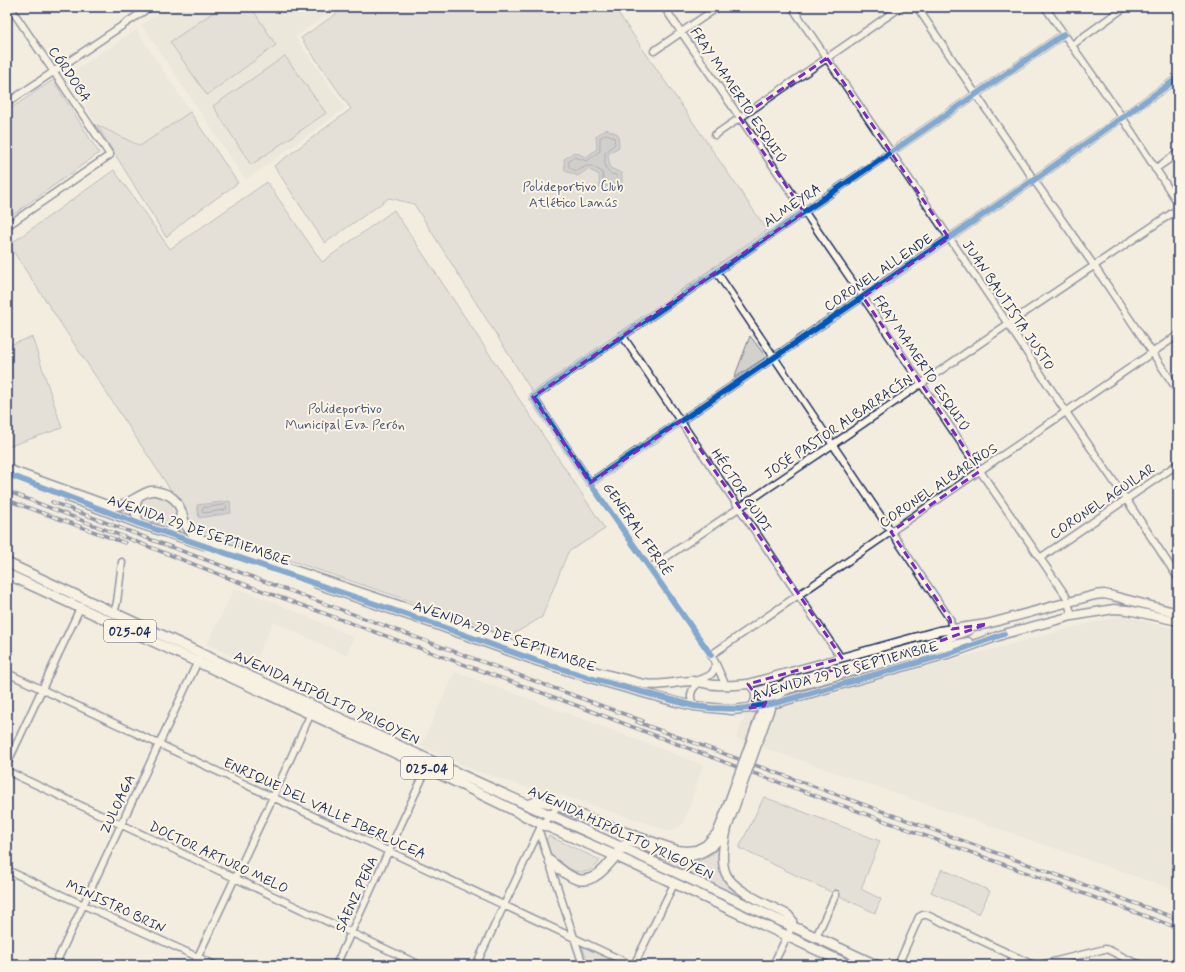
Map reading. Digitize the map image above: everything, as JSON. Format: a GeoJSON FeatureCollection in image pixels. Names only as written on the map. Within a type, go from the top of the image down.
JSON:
{"type":"FeatureCollection","features":[{"type":"Feature","properties":{"kind":"main road","name":"AVENIDA HIPÓLITO YRIGOYEN"},"geometry":{"type":"LineString","coordinates":[[7,563],[82,603],[199,658],[621,847],[876,965]]}},
{"type":"Feature","properties":{"kind":"main road","name":"AVENIDA HIPÓLITO YRIGOYEN"},"geometry":{"type":"LineString","coordinates":[[7,574],[82,603],[114,613],[199,658]]}},
{"type":"Feature","properties":{"kind":"main road","name":"AVENIDA HIPÓLITO YRIGOYEN"},"geometry":{"type":"LineString","coordinates":[[313,710],[540,827],[620,858],[849,965]]}},
{"type":"Feature","properties":{"kind":"main road"},"geometry":{"type":"LineString","coordinates":[[550,861],[567,874],[578,880],[588,879],[599,875],[620,858],[621,847]]}},
{"type":"Feature","properties":{"kind":"street","name":"CÓRDOBA"},"geometry":{"type":"LineString","coordinates":[[7,226],[110,155],[10,7]]}},
{"type":"Feature","properties":{"kind":"street"},"geometry":{"type":"LineString","coordinates":[[7,103],[54,72],[142,9],[150,7]]}},
{"type":"Feature","properties":{"kind":"street","name":"FRAY MAMERTO ESQUIÚ"},"geometry":{"type":"LineString","coordinates":[[664,7],[1066,596],[1072,616]]}},
{"type":"Feature","properties":{"kind":"street"},"geometry":{"type":"LineString","coordinates":[[654,51],[718,7]]}},
{"type":"Feature","properties":{"kind":"street","name":"JUAN BAUTISTA JUSTO"},"geometry":{"type":"LineString","coordinates":[[792,7],[1008,324],[1178,578]]}},
{"type":"Feature","properties":{"kind":"street"},"geometry":{"type":"LineString","coordinates":[[716,135],[901,7]]}},
{"type":"Feature","properties":{"kind":"street"},"geometry":{"type":"LineString","coordinates":[[917,7],[975,95],[1094,266],[1178,391]]}},
{"type":"Feature","properties":{"kind":"street"},"geometry":{"type":"LineString","coordinates":[[1045,7],[1122,117],[1178,203]]}},
{"type":"Feature","properties":{"kind":"street"},"geometry":{"type":"LineString","coordinates":[[1072,45],[1125,7]]}},
{"type":"Feature","properties":{"kind":"street","name":"ALMEYRA"},"geometry":{"type":"LineString","coordinates":[[533,397],[1064,34]]}},
{"type":"Feature","properties":{"kind":"street","name":"CORONEL ALLENDE"},"geometry":{"type":"LineString","coordinates":[[590,483],[1034,180],[1178,78]]}},
{"type":"Feature","properties":{"kind":"street"},"geometry":{"type":"LineString","coordinates":[[1155,169],[1178,153]]}},
{"type":"Feature","properties":{"kind":"street","name":"JOSÉ PASTOR ALBARRACÍN"},"geometry":{"type":"LineString","coordinates":[[650,568],[1178,209]]}},
{"type":"Feature","properties":{"kind":"street"},"geometry":{"type":"LineString","coordinates":[[716,271],[950,619],[952,629]]}},
{"type":"Feature","properties":{"kind":"street","name":"HÉCTOR GUIDI"},"geometry":{"type":"LineString","coordinates":[[622,335],[841,658]]}},
{"type":"Feature","properties":{"kind":"street","name":"CORONEL ALBARIÑOS"},"geometry":{"type":"LineString","coordinates":[[715,662],[711,655],[1178,335]]}},
{"type":"Feature","properties":{"kind":"street","name":"GENERAL FERRÉ"},"geometry":{"type":"LineString","coordinates":[[533,397],[590,483]]}},
{"type":"Feature","properties":{"kind":"street","name":"CORONEL AGUILAR"},"geometry":{"type":"LineString","coordinates":[[1040,558],[1178,464]]}},
{"type":"Feature","properties":{"kind":"street","name":"AVENIDA 29 DE SEPTIEMBRE"},"geometry":{"type":"LineString","coordinates":[[7,469],[104,504],[115,506],[122,505],[147,492],[161,492],[173,497],[177,502],[186,526],[194,535],[201,539],[536,653],[586,669],[653,686],[697,682],[726,686],[748,684],[939,631],[987,624],[1095,595],[1104,594],[1178,613]]}},
{"type":"Feature","properties":{"kind":"street","name":"AVENIDA 29 DE SEPTIEMBRE"},"geometry":{"type":"LineString","coordinates":[[7,474],[140,524],[544,663],[597,680],[694,706],[732,710],[776,703],[951,654],[1004,634],[1101,610],[1121,609],[1178,621]]}},
{"type":"Feature","properties":{"kind":"street"},"geometry":{"type":"LineString","coordinates":[[138,498],[135,504],[135,511],[136,518],[140,524]]}},
{"type":"Feature","properties":{"kind":"street"},"geometry":{"type":"LineString","coordinates":[[167,533],[178,524],[181,518],[181,511]]}},
{"type":"Feature","properties":{"kind":"street"},"geometry":{"type":"LineString","coordinates":[[114,613],[117,602],[122,562]]}},
{"type":"Feature","properties":{"kind":"street"},"geometry":{"type":"LineString","coordinates":[[7,764],[82,603]]}},
{"type":"Feature","properties":{"kind":"street"},"geometry":{"type":"LineString","coordinates":[[773,965],[792,926],[792,920],[788,915],[742,891],[730,881],[726,876],[724,869],[723,848],[727,828],[774,700],[778,695],[794,687],[943,644],[987,624]]}},
{"type":"Feature","properties":{"kind":"street"},"geometry":{"type":"LineString","coordinates":[[621,847],[635,839],[686,851],[696,850],[706,845],[713,838],[721,824],[766,700],[770,694],[781,685],[794,680],[943,644],[1004,634]]}},
{"type":"Feature","properties":{"kind":"street","name":"ZULOAGA"},"geometry":{"type":"LineString","coordinates":[[55,965],[199,658]]}},
{"type":"Feature","properties":{"kind":"street"},"geometry":{"type":"LineString","coordinates":[[694,706],[691,699],[691,694],[694,687],[697,682],[712,674],[715,669],[715,662]]}},
{"type":"Feature","properties":{"kind":"street"},"geometry":{"type":"LineString","coordinates":[[715,662],[726,686]]}},
{"type":"Feature","properties":{"kind":"street","name":"ENRIQUE DEL VALLE IBERLUCEA"},"geometry":{"type":"LineString","coordinates":[[7,673],[633,965]]}},
{"type":"Feature","properties":{"kind":"street"},"geometry":{"type":"LineString","coordinates":[[748,684],[751,686],[755,694],[755,702],[750,708]]}},
{"type":"Feature","properties":{"kind":"street"},"geometry":{"type":"LineString","coordinates":[[194,965],[313,710]]}},
{"type":"Feature","properties":{"kind":"street","name":"SÁENZ PEÑA"},"geometry":{"type":"LineString","coordinates":[[336,965],[427,768]]}},
{"type":"Feature","properties":{"kind":"street","name":"DOCTOR ARTURO MELO"},"geometry":{"type":"LineString","coordinates":[[7,772],[420,965]]}},
{"type":"Feature","properties":{"kind":"street"},"geometry":{"type":"LineString","coordinates":[[527,805],[537,801],[559,806],[635,839],[665,854],[684,857],[691,857],[708,849],[715,844],[727,828]]}},
{"type":"Feature","properties":{"kind":"street"},"geometry":{"type":"LineString","coordinates":[[476,965],[540,827],[559,806]]}},
{"type":"Feature","properties":{"kind":"street"},"geometry":{"type":"LineString","coordinates":[[540,827],[583,965]]}},
{"type":"Feature","properties":{"kind":"street","name":"MINISTRO BRIN"},"geometry":{"type":"LineString","coordinates":[[7,870],[215,965]]}},
{"type":"Feature","properties":{"kind":"street"},"geometry":{"type":"LineString","coordinates":[[633,965],[674,884]]}},
{"type":"Feature","properties":{"kind":"street"},"geometry":{"type":"LineString","coordinates":[[816,937],[836,894]]}},
{"type":"Feature","properties":{"kind":"street"},"geometry":{"type":"LineString","coordinates":[[898,965],[919,917],[927,915],[1024,961],[1036,965]]}},
{"type":"Feature","properties":{"kind":"street"},"geometry":{"type":"LineString","coordinates":[[1040,965],[1105,949],[1142,965]]}},
{"type":"Feature","properties":{"kind":"highlighted area"},"geometry":{"type":"Polygon","coordinates":[[[827,58],[949,238],[863,297],[980,471],[891,532],[950,619],[952,629],[987,624],[943,640],[786,683],[770,694],[764,706],[750,708],[755,694],[748,684],[842,658],[681,421],[590,483],[533,397],[804,212],[740,118],[827,58]]]}},
{"type":"Feature","properties":{"kind":"shaded area"},"geometry":{"type":"Polygon","coordinates":[[[168,7],[338,7],[295,37],[345,108],[246,180],[142,25],[168,7]]]}},
{"type":"Feature","properties":{"kind":"shaded area"},"geometry":{"type":"Polygon","coordinates":[[[136,30],[238,183],[140,146],[97,125],[68,75],[136,30]]]}},
{"type":"Feature","properties":{"kind":"shaded area"},"geometry":{"type":"Polygon","coordinates":[[[235,588],[276,603],[354,637],[346,655],[273,622],[253,666],[207,644],[235,588]]]}},
{"type":"Feature","properties":{"kind":"shaded area"},"geometry":{"type":"Polygon","coordinates":[[[1122,615],[1178,630],[1178,891],[736,738],[749,707],[778,706],[1122,615]]]}},
{"type":"Feature","properties":{"kind":"shaded area"},"geometry":{"type":"Polygon","coordinates":[[[455,672],[703,765],[683,824],[671,831],[561,795],[536,790],[471,769],[421,746],[455,672]]]}},
{"type":"Feature","properties":{"kind":"green space"},"geometry":{"type":"Polygon","coordinates":[[[221,7],[251,7],[276,45],[207,95],[170,42],[221,7]]]}},
{"type":"Feature","properties":{"kind":"green space","name":"Polideportivo Club Atlético Lanús"},"geometry":{"type":"Polygon","coordinates":[[[346,7],[614,7],[767,230],[533,393],[414,204],[389,198],[325,243],[274,166],[351,109],[301,38],[346,7]]]}},
{"type":"Feature","properties":{"kind":"green space"},"geometry":{"type":"Polygon","coordinates":[[[285,56],[326,113],[251,165],[213,106],[285,56]]]}},
{"type":"Feature","properties":{"kind":"green space"},"geometry":{"type":"Polygon","coordinates":[[[53,80],[99,153],[7,219],[7,111],[53,80]]]}},
{"type":"Feature","properties":{"kind":"green space"},"geometry":{"type":"Polygon","coordinates":[[[190,112],[238,183],[187,219],[166,237],[97,125],[140,146],[190,112]]]}},
{"type":"Feature","properties":{"kind":"green space","name":"Polideportivo Municipal Eva Perón"},"geometry":{"type":"Polygon","coordinates":[[[114,170],[170,249],[267,182],[322,262],[394,210],[605,529],[568,552],[542,617],[512,635],[199,530],[191,524],[181,499],[170,489],[9,245],[114,170]]]}},
{"type":"Feature","properties":{"kind":"green space"},"geometry":{"type":"Polygon","coordinates":[[[750,336],[766,357],[734,378],[750,336]]]}},
{"type":"Feature","properties":{"kind":"green space"},"geometry":{"type":"Polygon","coordinates":[[[32,337],[62,428],[7,447],[7,346],[32,337]]]}},
{"type":"Feature","properties":{"kind":"green space"},"geometry":{"type":"Polygon","coordinates":[[[149,494],[160,495],[173,501],[177,508],[176,516],[169,523],[161,524],[144,519],[139,512],[139,502],[149,494]]]}},
{"type":"Feature","properties":{"kind":"green space"},"geometry":{"type":"Polygon","coordinates":[[[764,797],[880,841],[861,889],[881,899],[875,913],[739,848],[764,797]]]}},
{"type":"Feature","properties":{"kind":"green space"},"geometry":{"type":"Polygon","coordinates":[[[549,836],[600,860],[596,866],[587,871],[582,872],[570,869],[552,857],[546,839],[549,836]]]}},
{"type":"Feature","properties":{"kind":"green space"},"geometry":{"type":"Polygon","coordinates":[[[636,847],[660,857],[678,862],[695,862],[707,857],[717,850],[719,851],[730,885],[735,890],[765,908],[636,847]]]}},
{"type":"Feature","properties":{"kind":"green space"},"geometry":{"type":"Polygon","coordinates":[[[942,869],[990,891],[979,914],[931,892],[942,869]]]}},
{"type":"Feature","properties":{"kind":"green space"},"geometry":{"type":"Polygon","coordinates":[[[582,946],[624,965],[589,965],[582,946]]]}},
{"type":"Feature","properties":{"kind":"water"},"geometry":{"type":"Polygon","coordinates":[[[606,129],[618,134],[619,147],[608,154],[610,168],[622,173],[622,186],[611,192],[600,188],[599,175],[588,169],[578,176],[565,171],[564,159],[574,152],[586,157],[597,149],[596,136],[606,129]]]}},
{"type":"Feature","properties":{"kind":"water"},"geometry":{"type":"Polygon","coordinates":[[[230,501],[231,513],[199,518],[197,505],[230,501]]]}},
{"type":"Feature","properties":{"kind":"railway"},"geometry":{"type":"LineString","coordinates":[[7,491],[249,586],[578,706],[745,770],[1178,928]]}},
{"type":"Feature","properties":{"kind":"railway"},"geometry":{"type":"LineString","coordinates":[[7,500],[125,543]]}},
{"type":"Feature","properties":{"kind":"railway"},"geometry":{"type":"LineString","coordinates":[[52,502],[643,721]]}},
{"type":"Feature","properties":{"kind":"railway"},"geometry":{"type":"LineString","coordinates":[[637,722],[1178,919]]}},
{"type":"Feature","properties":{"kind":"cycle path"},"geometry":{"type":"LineString","coordinates":[[711,655],[590,483],[533,397],[1064,34]]}},
{"type":"Feature","properties":{"kind":"cycle path"},"geometry":{"type":"LineString","coordinates":[[590,483],[1034,180],[1178,78]]}},
{"type":"Feature","properties":{"kind":"cycle path"},"geometry":{"type":"LineString","coordinates":[[7,474],[140,524],[437,625],[537,661],[597,680],[694,706],[741,709],[776,703],[951,653],[1004,634]]}}]}
